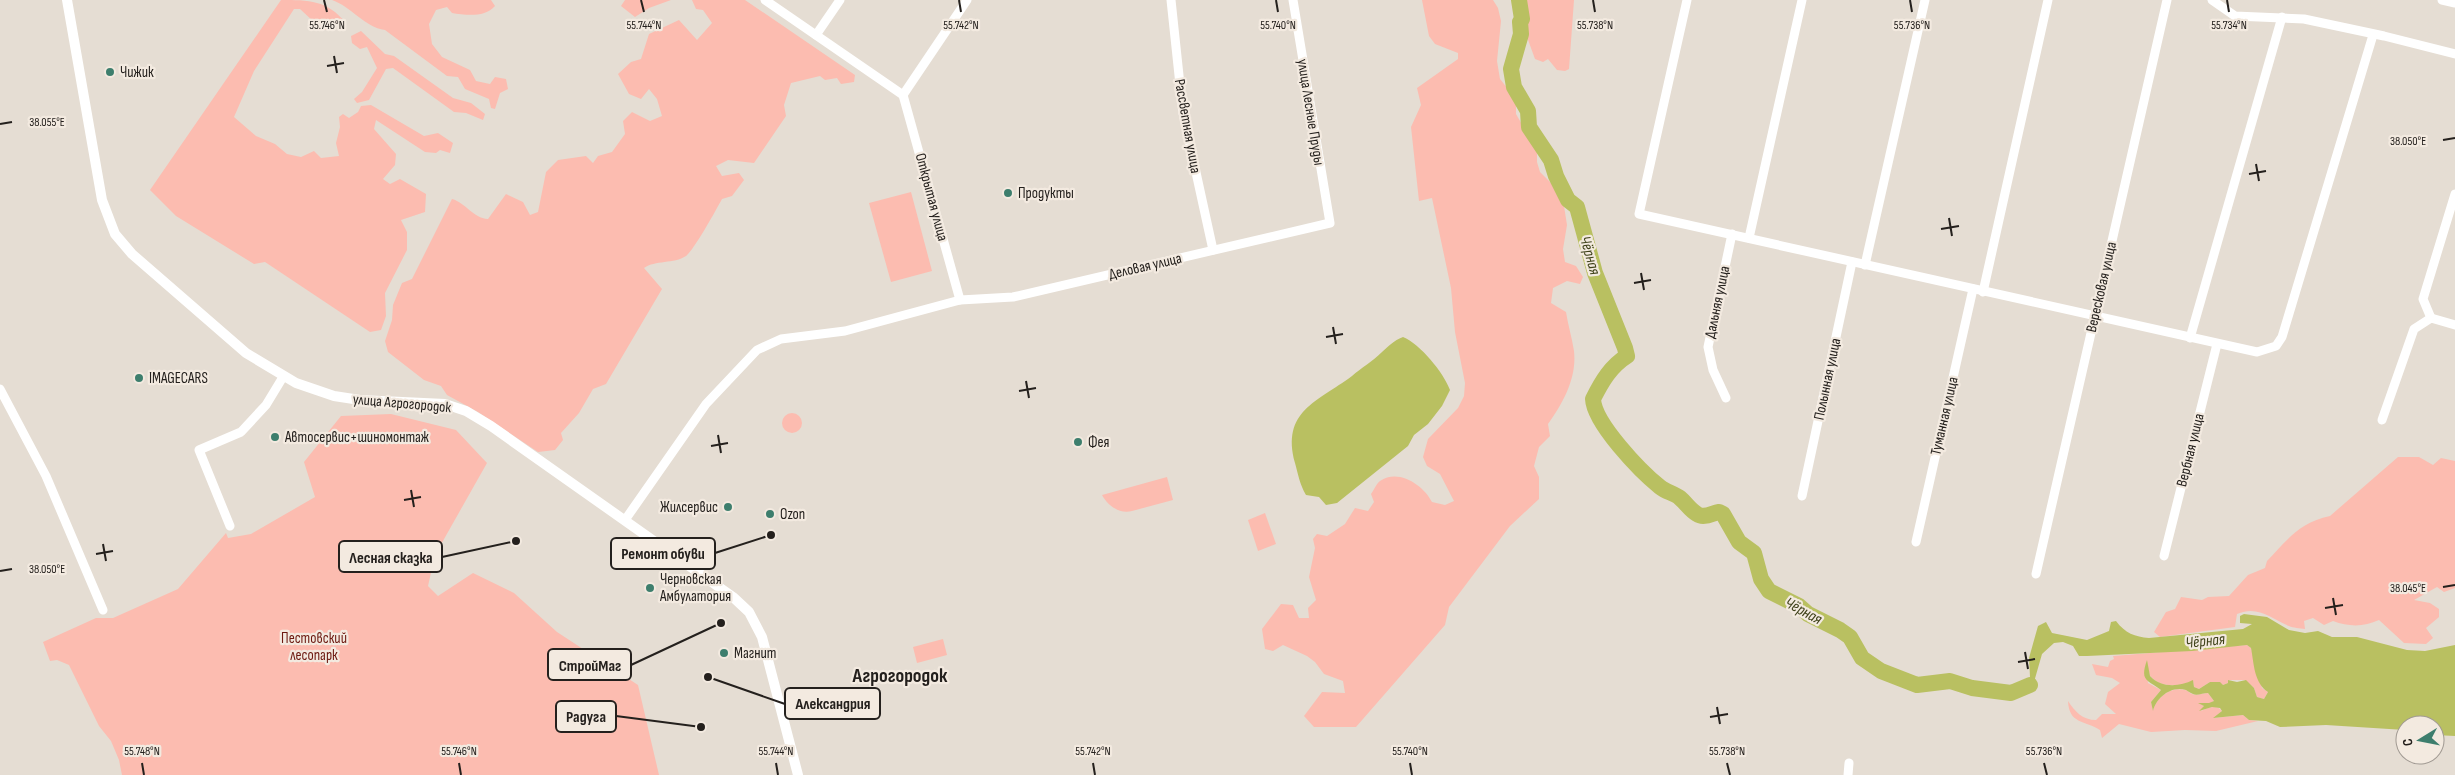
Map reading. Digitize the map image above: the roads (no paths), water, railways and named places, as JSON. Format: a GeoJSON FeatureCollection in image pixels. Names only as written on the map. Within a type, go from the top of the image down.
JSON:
{"type":"FeatureCollection","features":[{"type":"Feature","properties":{"kind":"street","name":"улица Агрогородок"},"geometry":{"type":"LineString","coordinates":[[67,0],[102,200],[115,234],[132,254],[246,353],[283,377],[310,390],[334,396],[385,402],[445,404],[466,411],[725,591],[749,612],[766,649],[798,775]]}},
{"type":"Feature","properties":{"kind":"street"},"geometry":{"type":"LineString","coordinates":[[765,0],[903,95],[967,0]]}},
{"type":"Feature","properties":{"kind":"street"},"geometry":{"type":"LineString","coordinates":[[816,35],[840,0]]}},
{"type":"Feature","properties":{"kind":"street","name":"Рассветная улица"},"geometry":{"type":"LineString","coordinates":[[1171,0],[1183,113],[1213,250]]}},
{"type":"Feature","properties":{"kind":"street","name":"улица Лесные Пруды"},"geometry":{"type":"LineString","coordinates":[[1293,0],[1330,224]]}},
{"type":"Feature","properties":{"kind":"street"},"geometry":{"type":"LineString","coordinates":[[1687,0],[1639,214],[2094,317],[2258,352],[2276,346],[2282,336],[2373,35]]}},
{"type":"Feature","properties":{"kind":"street"},"geometry":{"type":"LineString","coordinates":[[1749,238],[1802,0]]}},
{"type":"Feature","properties":{"kind":"street"},"geometry":{"type":"LineString","coordinates":[[1865,265],[1925,0]]}},
{"type":"Feature","properties":{"kind":"street"},"geometry":{"type":"LineString","coordinates":[[1983,292],[2048,0]]}},
{"type":"Feature","properties":{"kind":"street","name":"Вересковая улица"},"geometry":{"type":"LineString","coordinates":[[2036,574],[2167,0]]}},
{"type":"Feature","properties":{"kind":"street"},"geometry":{"type":"LineString","coordinates":[[2212,0],[2235,16],[2304,19],[2455,54]]}},
{"type":"Feature","properties":{"kind":"street"},"geometry":{"type":"LineString","coordinates":[[2442,0],[2455,3]]}},
{"type":"Feature","properties":{"kind":"street"},"geometry":{"type":"LineString","coordinates":[[2190,338],[2282,17]]}},
{"type":"Feature","properties":{"kind":"street","name":"Открытая улица"},"geometry":{"type":"LineString","coordinates":[[903,95],[960,300]]}},
{"type":"Feature","properties":{"kind":"street"},"geometry":{"type":"LineString","coordinates":[[2431,318],[2423,299],[2452,213],[2455,194]]}},
{"type":"Feature","properties":{"kind":"street","name":"Деловая улица"},"geometry":{"type":"LineString","coordinates":[[625,520],[706,404],[757,350],[781,339],[845,331],[960,300],[1013,297],[1330,224]]}},
{"type":"Feature","properties":{"kind":"street","name":"Дальняя улица"},"geometry":{"type":"LineString","coordinates":[[1726,398],[1713,370],[1708,346],[1732,234]]}},
{"type":"Feature","properties":{"kind":"street","name":"Полынная улица"},"geometry":{"type":"LineString","coordinates":[[1802,496],[1852,262]]}},
{"type":"Feature","properties":{"kind":"street","name":"Туманная улица"},"geometry":{"type":"LineString","coordinates":[[1916,542],[1972,289]]}},
{"type":"Feature","properties":{"kind":"street"},"geometry":{"type":"LineString","coordinates":[[2382,420],[2414,329],[2431,318],[2455,325]]}},
{"type":"Feature","properties":{"kind":"street","name":"Вербная улица"},"geometry":{"type":"LineString","coordinates":[[2164,556],[2217,344]]}},
{"type":"Feature","properties":{"kind":"street"},"geometry":{"type":"LineString","coordinates":[[230,526],[199,450],[241,432],[266,405],[283,377]]}},
{"type":"Feature","properties":{"kind":"street"},"geometry":{"type":"LineString","coordinates":[[0,389],[46,476],[103,610]]}},
{"type":"Feature","properties":{"kind":"street"},"geometry":{"type":"LineString","coordinates":[[1848,775],[1849,762]]}},
{"type":"Feature","properties":{"kind":"water"},"geometry":{"type":"Polygon","coordinates":[[[1403,337],[1424,352],[1447,383],[1450,390],[1442,406],[1428,424],[1414,435],[1408,446],[1337,503],[1326,505],[1319,497],[1306,495],[1298,475],[1292,445],[1293,431],[1298,419],[1315,401],[1352,376],[1403,337]]]}},
{"type":"Feature","properties":{"kind":"water"},"geometry":{"type":"Polygon","coordinates":[[[2244,614],[2267,617],[2289,630],[2305,633],[2318,631],[2332,637],[2357,637],[2407,650],[2425,651],[2455,645],[2455,736],[2445,736],[2445,715],[2395,715],[2395,729],[2326,725],[2280,727],[2266,721],[2249,720],[2243,715],[2213,718],[2222,711],[2220,708],[2212,707],[2199,711],[2204,706],[2198,703],[2214,701],[2208,693],[2195,695],[2180,689],[2170,691],[2161,697],[2153,711],[2151,702],[2161,690],[2144,676],[2147,660],[2150,676],[2159,683],[2176,685],[2193,680],[2194,687],[2199,689],[2210,682],[2220,682],[2223,685],[2228,683],[2228,680],[2237,682],[2246,680],[2254,688],[2257,697],[2264,699],[2268,692],[2257,678],[2251,648],[2247,645],[2192,651],[2079,656],[2073,646],[2063,642],[2054,643],[2042,654],[2034,682],[2036,685],[2028,691],[2011,693],[2027,683],[2030,677],[2029,658],[2038,626],[2046,622],[2052,633],[2087,640],[2109,631],[2111,622],[2116,621],[2131,634],[2149,638],[2243,629],[2252,624],[2240,623],[2240,616],[2244,614]]]}},
{"type":"Feature","properties":{"kind":"waterway","name":"Чёрная"},"geometry":{"type":"LineString","coordinates":[[1519,0],[1522,19],[1520,22],[1521,34],[1511,69],[1514,87],[1528,111],[1529,127],[1551,160],[1556,176],[1568,200],[1577,207],[1595,273],[1627,356],[1607,374],[1593,399],[1595,409],[1609,433],[1630,458],[1662,489],[1680,498],[1702,516],[1719,512],[1723,514],[1739,542],[1754,553],[1761,579],[1769,591],[1799,606],[1808,614],[1850,637],[1862,658],[1881,671],[1917,685],[1950,681],[1972,688],[2011,693],[2030,685]]}},
{"type":"Feature","properties":{"kind":"place","name":"Чижик"},"geometry":{"type":"Point","coordinates":[110,72]}},
{"type":"Feature","properties":{"kind":"place","name":"Продукты"},"geometry":{"type":"Point","coordinates":[1008,193]}},
{"type":"Feature","properties":{"kind":"place","name":"IMAGECARS"},"geometry":{"type":"Point","coordinates":[139,378]}},
{"type":"Feature","properties":{"kind":"place","name":"Автосервис+шиномонтаж"},"geometry":{"type":"Point","coordinates":[275,437]}},
{"type":"Feature","properties":{"kind":"place","name":"Фея"},"geometry":{"type":"Point","coordinates":[1078,442]}},
{"type":"Feature","properties":{"kind":"place","name":"Жилсервис"},"geometry":{"type":"Point","coordinates":[728,507]}},
{"type":"Feature","properties":{"kind":"place","name":"Ozon"},"geometry":{"type":"Point","coordinates":[770,514]}},
{"type":"Feature","properties":{"kind":"place","name":"Ремонт обуви"},"geometry":{"type":"Point","coordinates":[771,535]}},
{"type":"Feature","properties":{"kind":"place","name":"Лесная сказка"},"geometry":{"type":"Point","coordinates":[516,541]}},
{"type":"Feature","properties":{"kind":"place","name":"Черновская Амбулатория"},"geometry":{"type":"Point","coordinates":[650,588]}},
{"type":"Feature","properties":{"kind":"place","name":"СтройМаг"},"geometry":{"type":"Point","coordinates":[721,623]}},
{"type":"Feature","properties":{"kind":"place","name":"Магнит"},"geometry":{"type":"Point","coordinates":[724,653]}},
{"type":"Feature","properties":{"kind":"place","name":"Александрия"},"geometry":{"type":"Point","coordinates":[708,677]}},
{"type":"Feature","properties":{"kind":"place","name":"Радуга"},"geometry":{"type":"Point","coordinates":[701,727]}},
{"type":"Feature","properties":{"kind":"district","name":"Агрогородок"},"geometry":{"type":"Point","coordinates":[900,675]}},
{"type":"Feature","properties":{"kind":"park label","name":"Пестовский лесопарк"},"geometry":{"type":"Point","coordinates":[314,646]}}]}
